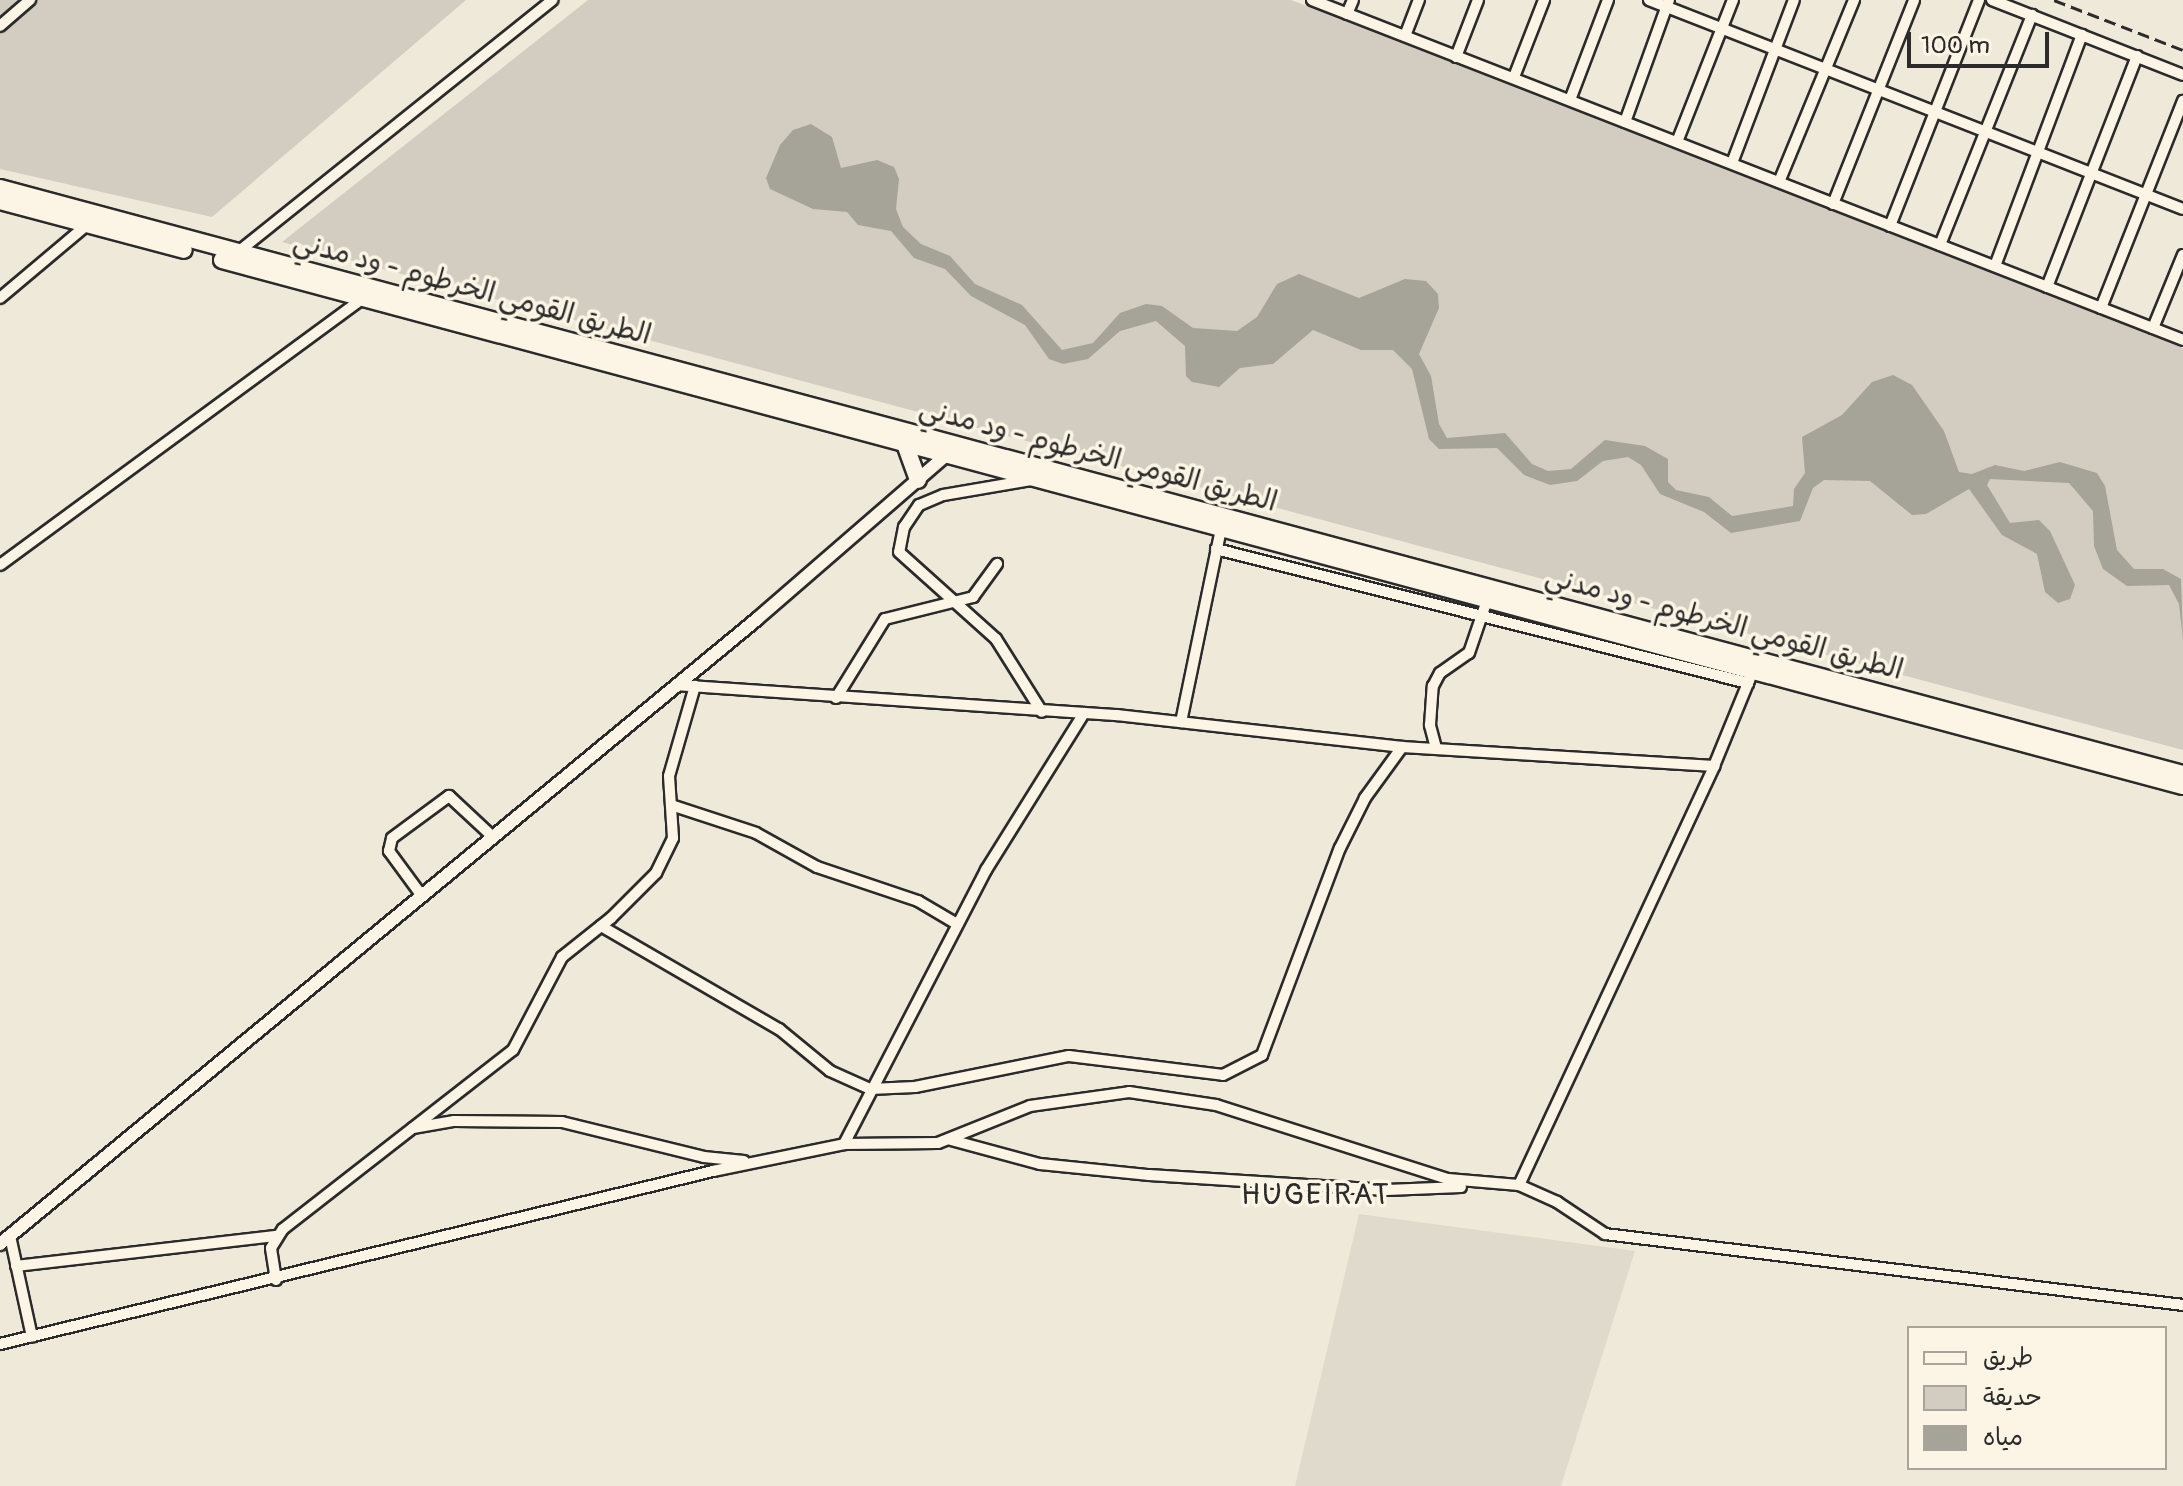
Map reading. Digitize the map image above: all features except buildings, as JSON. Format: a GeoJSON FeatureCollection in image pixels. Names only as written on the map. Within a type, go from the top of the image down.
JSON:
{"type":"FeatureCollection","features":[{"type":"Feature","properties":{"kind":"highway","name":"الطريق القومي الخرطوم - ود مدني"},"geometry":{"type":"LineString","coordinates":[[0,188],[91,220],[361,300],[905,444],[951,450],[1036,479],[2183,786]]}},
{"type":"Feature","properties":{"kind":"highway","name":"الطريق القومي الخرطوم - ود مدني"},"geometry":{"type":"LineString","coordinates":[[0,201],[266,260],[1753,672],[2183,774]]}},
{"type":"Feature","properties":{"kind":"highway"},"geometry":{"type":"LineString","coordinates":[[905,444],[918,480]]}},
{"type":"Feature","properties":{"kind":"street"},"geometry":{"type":"LineString","coordinates":[[0,26],[30,0]]}},
{"type":"Feature","properties":{"kind":"street"},"geometry":{"type":"LineString","coordinates":[[238,253],[552,0]]}},
{"type":"Feature","properties":{"kind":"street"},"geometry":{"type":"LineString","coordinates":[[1312,0],[2183,340]]}},
{"type":"Feature","properties":{"kind":"street"},"geometry":{"type":"LineString","coordinates":[[1347,14],[1353,0]]}},
{"type":"Feature","properties":{"kind":"street"},"geometry":{"type":"LineString","coordinates":[[1405,36],[1419,0]]}},
{"type":"Feature","properties":{"kind":"street"},"geometry":{"type":"LineString","coordinates":[[1456,57],[1478,0]]}},
{"type":"Feature","properties":{"kind":"street"},"geometry":{"type":"LineString","coordinates":[[1514,77],[1544,0]]}},
{"type":"Feature","properties":{"kind":"street"},"geometry":{"type":"LineString","coordinates":[[1570,100],[1608,0]]}},
{"type":"Feature","properties":{"kind":"street"},"geometry":{"type":"LineString","coordinates":[[1649,0],[1668,3],[1721,30],[2183,209]]}},
{"type":"Feature","properties":{"kind":"street"},"geometry":{"type":"LineString","coordinates":[[1677,142],[1733,0]]}},
{"type":"Feature","properties":{"kind":"street"},"geometry":{"type":"LineString","coordinates":[[1732,163],[1794,0]]}},
{"type":"Feature","properties":{"kind":"street"},"geometry":{"type":"LineString","coordinates":[[1779,182],[1854,0]]}},
{"type":"Feature","properties":{"kind":"street"},"geometry":{"type":"LineString","coordinates":[[1833,204],[1914,0]]}},
{"type":"Feature","properties":{"kind":"street"},"geometry":{"type":"LineString","coordinates":[[1890,226],[1979,0]]}},
{"type":"Feature","properties":{"kind":"street"},"geometry":{"type":"LineString","coordinates":[[1992,0],[2183,75]]}},
{"type":"Feature","properties":{"kind":"street"},"geometry":{"type":"LineString","coordinates":[[1625,122],[1668,3]]}},
{"type":"Feature","properties":{"kind":"street"},"geometry":{"type":"LineString","coordinates":[[1940,245],[2032,15]]}},
{"type":"Feature","properties":{"kind":"street"},"geometry":{"type":"LineString","coordinates":[[1995,266],[2082,35]]}},
{"type":"Feature","properties":{"kind":"street"},"geometry":{"type":"LineString","coordinates":[[2047,287],[2137,56]]}},
{"type":"Feature","properties":{"kind":"street"},"geometry":{"type":"LineString","coordinates":[[2101,308],[2183,101]]}},
{"type":"Feature","properties":{"kind":"street"},"geometry":{"type":"LineString","coordinates":[[0,298],[91,220]]}},
{"type":"Feature","properties":{"kind":"street"},"geometry":{"type":"LineString","coordinates":[[264,232],[266,260]]}},
{"type":"Feature","properties":{"kind":"street"},"geometry":{"type":"LineString","coordinates":[[2153,328],[2183,255]]}},
{"type":"Feature","properties":{"kind":"street"},"geometry":{"type":"LineString","coordinates":[[0,565],[361,300]]}},
{"type":"Feature","properties":{"kind":"street"},"geometry":{"type":"LineString","coordinates":[[32,1337],[16,1266],[5,1240],[676,685],[951,450]]}},
{"type":"Feature","properties":{"kind":"street"},"geometry":{"type":"LineString","coordinates":[[1036,479],[943,495],[911,514],[901,556],[959,602],[996,639],[1042,712]]}},
{"type":"Feature","properties":{"kind":"street"},"geometry":{"type":"LineString","coordinates":[[1181,722],[1221,529]]}},
{"type":"Feature","properties":{"kind":"street"},"geometry":{"type":"LineString","coordinates":[[1216,549],[1480,618],[1753,672],[1714,766],[1519,1185]]}},
{"type":"Feature","properties":{"kind":"street"},"geometry":{"type":"LineString","coordinates":[[836,698],[885,619],[959,602],[981,590],[997,564]]}},
{"type":"Feature","properties":{"kind":"street"},"geometry":{"type":"LineString","coordinates":[[1436,748],[1430,725],[1433,686],[1440,673],[1469,653],[1487,600]]}},
{"type":"Feature","properties":{"kind":"street"},"geometry":{"type":"LineString","coordinates":[[676,685],[1084,713],[1402,747],[1714,766]]}},
{"type":"Feature","properties":{"kind":"street"},"geometry":{"type":"LineString","coordinates":[[276,1280],[271,1248],[277,1236],[513,1050],[562,957],[601,926],[656,873],[673,838],[674,806],[669,776],[695,686]]}},
{"type":"Feature","properties":{"kind":"street"},"geometry":{"type":"LineString","coordinates":[[844,1144],[957,924],[1084,713]]}},
{"type":"Feature","properties":{"kind":"street"},"geometry":{"type":"LineString","coordinates":[[601,926],[779,1029],[830,1071],[870,1089],[915,1087],[1069,1056],[1212,1077],[1255,1062],[1266,1046],[1354,819],[1402,747]]}},
{"type":"Feature","properties":{"kind":"street"},"geometry":{"type":"LineString","coordinates":[[422,896],[389,851],[392,838],[449,796],[493,837]]}},
{"type":"Feature","properties":{"kind":"street"},"geometry":{"type":"LineString","coordinates":[[674,806],[768,838],[817,867],[918,901],[957,924]]}},
{"type":"Feature","properties":{"kind":"street"},"geometry":{"type":"LineString","coordinates":[[0,1344],[276,1280],[754,1162],[844,1144],[924,1146],[951,1140],[1030,1106],[1129,1092],[1216,1105],[1350,1152],[1483,1186]]}},
{"type":"Feature","properties":{"kind":"street"},"geometry":{"type":"LineString","coordinates":[[411,1128],[454,1121],[562,1122],[704,1157],[754,1162]]}},
{"type":"Feature","properties":{"kind":"street"},"geometry":{"type":"LineString","coordinates":[[951,1140],[1040,1164],[1149,1175],[1387,1190],[1519,1185],[1557,1202],[1605,1234],[2183,1305]]}},
{"type":"Feature","properties":{"kind":"street"},"geometry":{"type":"LineString","coordinates":[[16,1266],[277,1236]]}},
{"type":"Feature","properties":{"kind":"shaded area"},"geometry":{"type":"Polygon","coordinates":[[[1359,1214],[1635,1251],[1561,1486],[1295,1486],[1359,1214]]]}},
{"type":"Feature","properties":{"kind":"green space"},"geometry":{"type":"Polygon","coordinates":[[[0,0],[466,0],[212,217],[0,169],[0,0]]]}},
{"type":"Feature","properties":{"kind":"green space"},"geometry":{"type":"Polygon","coordinates":[[[588,0],[1291,0],[2183,348],[2183,750],[282,242],[588,0]]]}},
{"type":"Feature","properties":{"kind":"water"},"geometry":{"type":"Polygon","coordinates":[[[811,124],[832,137],[841,168],[877,160],[894,167],[899,179],[896,209],[903,227],[921,244],[950,256],[975,284],[1022,305],[1062,350],[1093,343],[1120,313],[1146,304],[1162,306],[1193,328],[1237,331],[1257,317],[1277,284],[1299,274],[1359,298],[1405,279],[1426,281],[1438,294],[1439,308],[1419,354],[1431,376],[1439,424],[1447,438],[1505,433],[1532,464],[1548,471],[1571,469],[1605,440],[1645,446],[1668,459],[1668,482],[1676,490],[1709,497],[1732,516],[1793,506],[1794,489],[1805,473],[1802,437],[1842,415],[1872,382],[1893,375],[1912,385],[1944,431],[1959,472],[1972,474],[1995,465],[2024,471],[2060,462],[2097,473],[2105,486],[2117,550],[2134,569],[2163,569],[2181,579],[2183,640],[2179,604],[2169,585],[2127,586],[2103,569],[2094,546],[2093,511],[2069,483],[1990,479],[1987,485],[2010,523],[2039,520],[2050,531],[2075,585],[2070,599],[2058,603],[2045,592],[2037,554],[2002,535],[1969,489],[1926,514],[1912,515],[1870,481],[1824,480],[1813,488],[1800,521],[1731,533],[1704,512],[1660,494],[1641,465],[1628,457],[1603,461],[1577,481],[1550,485],[1524,475],[1497,448],[1439,449],[1429,439],[1412,369],[1393,350],[1361,350],[1313,330],[1273,364],[1240,368],[1219,387],[1192,382],[1186,376],[1185,346],[1156,321],[1120,331],[1088,359],[1063,364],[1049,359],[1025,325],[971,296],[945,269],[914,258],[891,231],[858,225],[847,212],[813,209],[770,189],[766,178],[780,145],[793,130],[811,124]]]}},
{"type":"Feature","properties":{"kind":"railway"},"geometry":{"type":"LineString","coordinates":[[2054,0],[2183,50]]}},
{"type":"Feature","properties":{"kind":"district","name":"HUGEIRAT"},"geometry":{"type":"Point","coordinates":[1316,1195]}}]}
